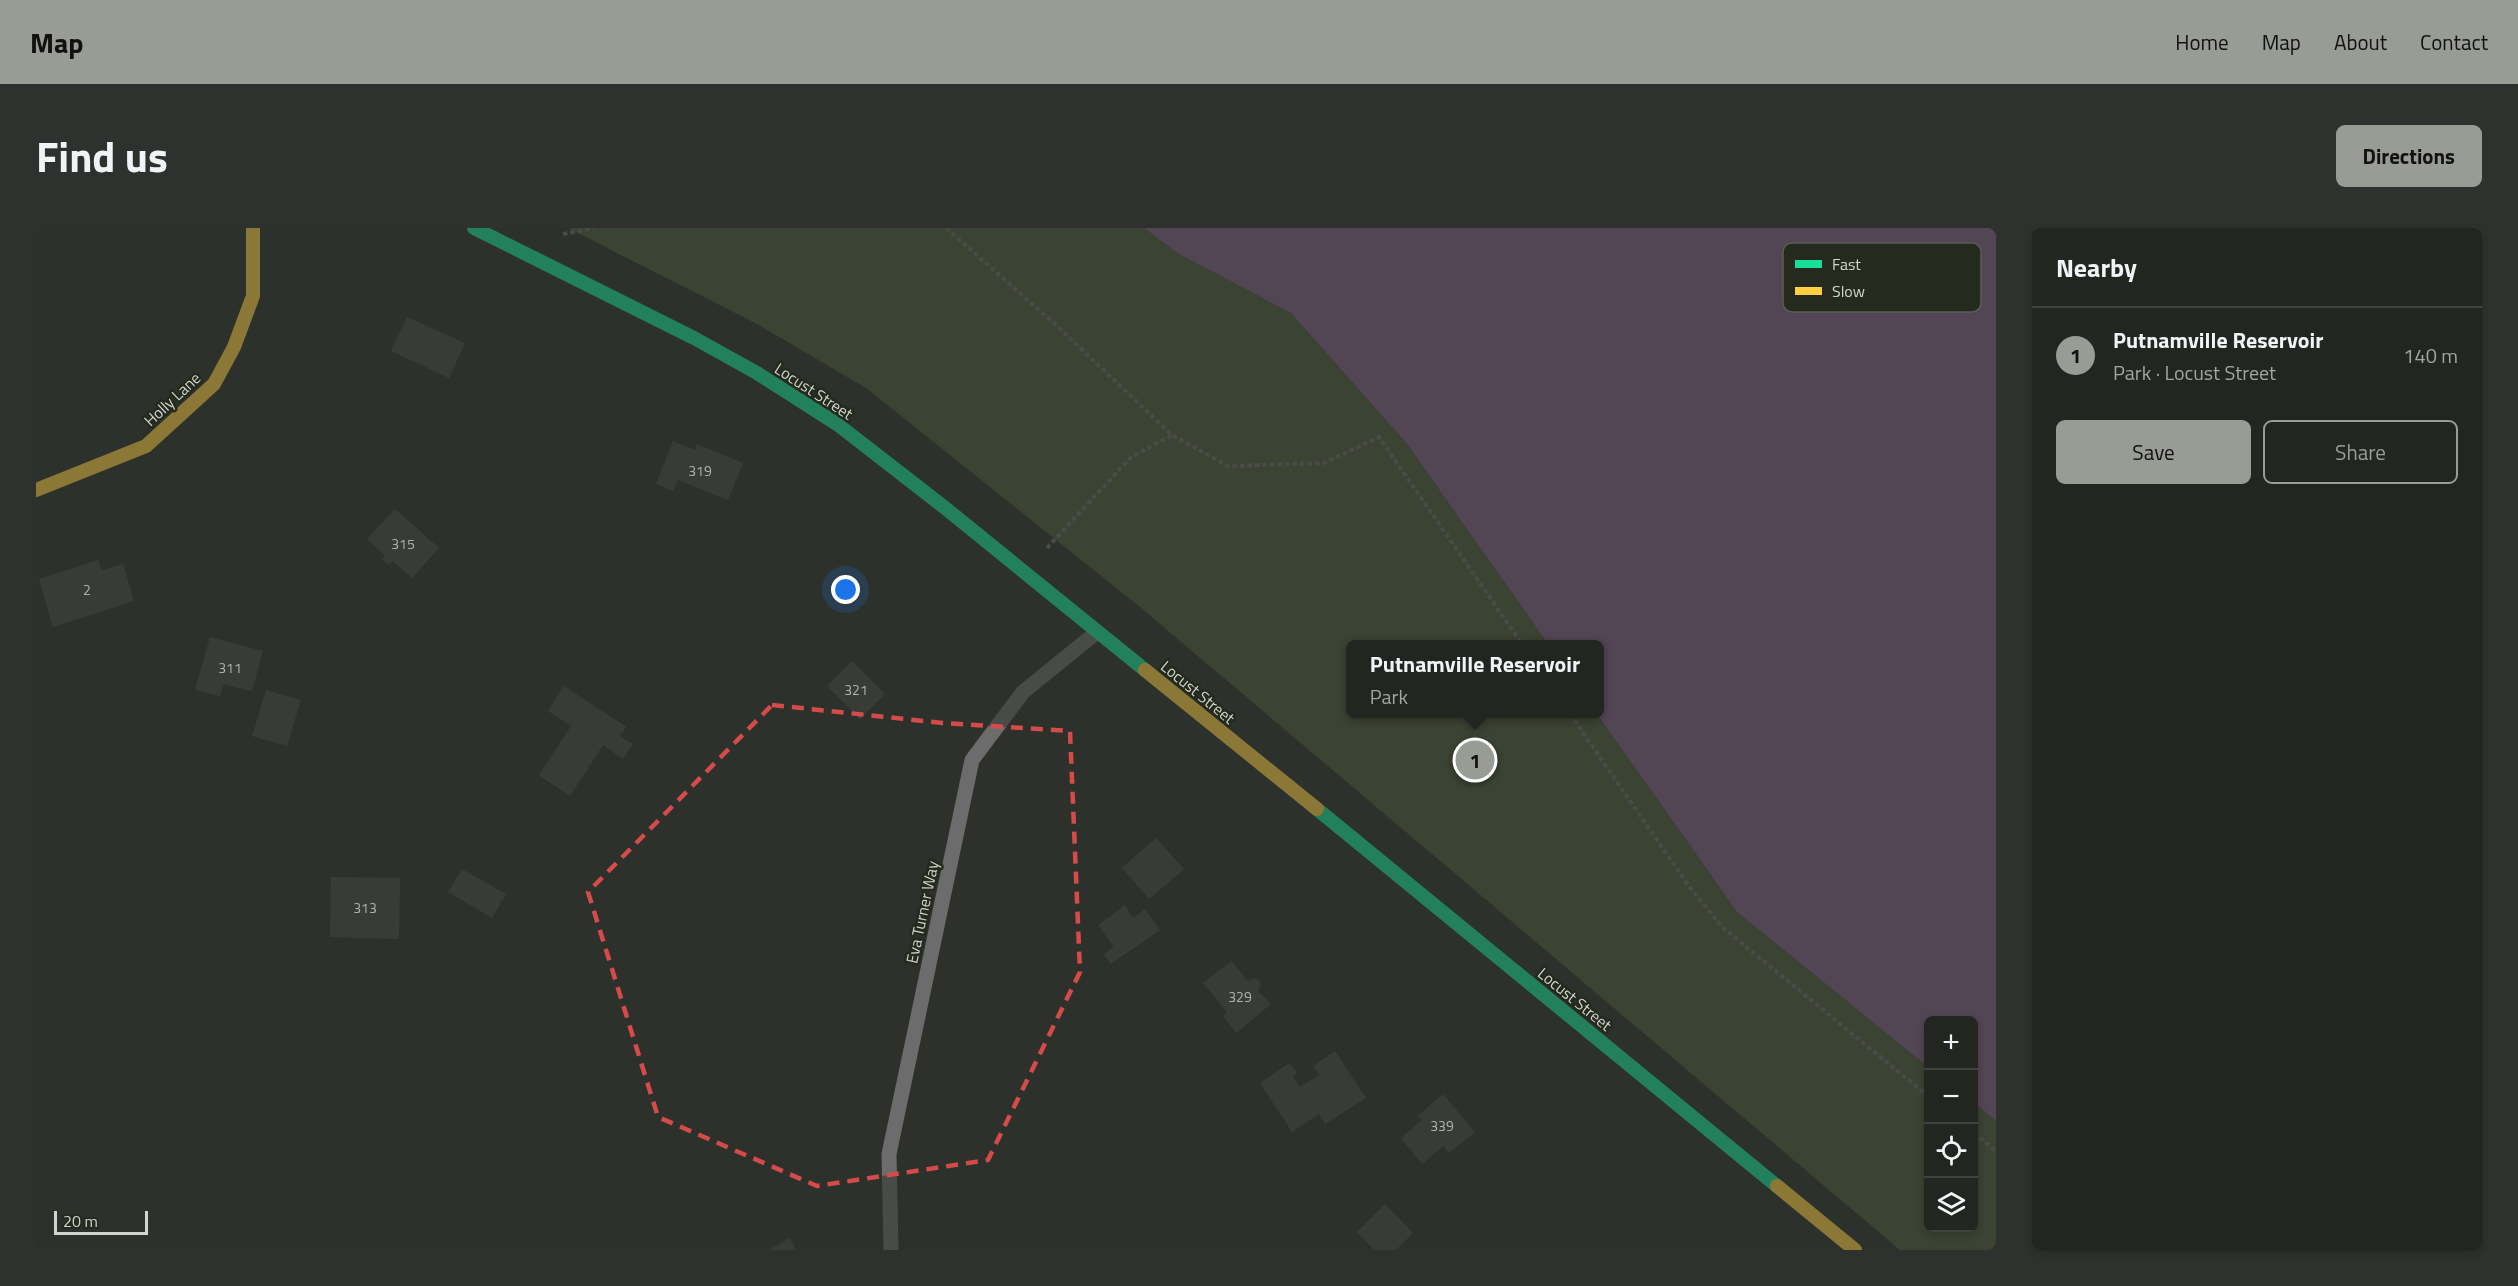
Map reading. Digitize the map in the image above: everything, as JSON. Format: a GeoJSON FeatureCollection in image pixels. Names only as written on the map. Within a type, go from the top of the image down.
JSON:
{"type":"FeatureCollection","features":[{"type":"Feature","properties":{"kind":"main road","name":"Holly Lane"},"geometry":{"type":"LineString","coordinates":[[36,490],[146,446],[214,384],[234,347],[253,296],[253,228]]}},
{"type":"Feature","properties":{"kind":"main road","name":"Locust Street"},"geometry":{"type":"LineString","coordinates":[[474,228],[694,338],[757,373],[837,424],[1026,573],[1855,1250]]}},
{"type":"Feature","properties":{"kind":"lane","name":"Eva Turner Way"},"geometry":{"type":"LineString","coordinates":[[891,1250],[890,1154],[972,760],[1023,692],[1097,632]]}},
{"type":"Feature","properties":{"kind":"path"},"geometry":{"type":"LineString","coordinates":[[946,228],[1057,326],[1172,435],[1228,466],[1324,463],[1379,437],[1519,640]]}},
{"type":"Feature","properties":{"kind":"path"},"geometry":{"type":"LineString","coordinates":[[1026,573],[1068,523],[1131,457],[1172,435]]}},
{"type":"Feature","properties":{"kind":"path"},"geometry":{"type":"LineString","coordinates":[[1573,718],[1688,885],[1722,927],[1924,1092]]}},
{"type":"Feature","properties":{"kind":"path"},"geometry":{"type":"LineString","coordinates":[[1978,1136],[1996,1151]]}},
{"type":"Feature","properties":{"kind":"highlighted area"},"geometry":{"type":"Polygon","coordinates":[[[772,705],[943,723],[1070,731],[1080,972],[988,1160],[817,1186],[658,1117],[588,892],[772,705]]]}},
{"type":"Feature","properties":{"kind":"green space"},"geometry":{"type":"Polygon","coordinates":[[[568,228],[1144,228],[1177,253],[1291,313],[1407,444],[1545,640],[1346,640],[1346,718],[1600,718],[1737,912],[1924,1064],[1924,1232],[1978,1232],[1978,1106],[1996,1121],[1996,1250],[1900,1250],[1140,607],[866,388],[757,324],[568,228]]]}},
{"type":"Feature","properties":{"kind":"shaded area"},"geometry":{"type":"Polygon","coordinates":[[[1144,228],[1996,228],[1996,1121],[1978,1106],[1978,1016],[1924,1016],[1924,1064],[1737,912],[1600,718],[1604,718],[1604,640],[1545,640],[1407,444],[1291,313],[1177,253],[1144,228]]]}},
{"type":"Feature","properties":{"kind":"building"},"geometry":{"type":"Polygon","coordinates":[[[407,317],[465,343],[449,378],[391,351],[407,317]]]}},
{"type":"Feature","properties":{"kind":"building"},"geometry":{"type":"Polygon","coordinates":[[[673,441],[695,450],[697,444],[743,463],[728,500],[678,480],[673,491],[656,484],[673,441]]]}},
{"type":"Feature","properties":{"kind":"building"},"geometry":{"type":"Polygon","coordinates":[[[395,509],[439,548],[412,578],[393,561],[389,565],[382,559],[385,556],[367,539],[395,509]]]}},
{"type":"Feature","properties":{"kind":"building"},"geometry":{"type":"Polygon","coordinates":[[[98,560],[102,570],[123,564],[134,601],[53,627],[39,579],[98,560]]]}},
{"type":"Feature","properties":{"kind":"building"},"geometry":{"type":"Polygon","coordinates":[[[210,637],[263,651],[252,691],[223,684],[220,696],[195,690],[210,637]]]}},
{"type":"Feature","properties":{"kind":"building"},"geometry":{"type":"Polygon","coordinates":[[[852,661],[885,694],[860,719],[827,686],[852,661]]]}},
{"type":"Feature","properties":{"kind":"building"},"geometry":{"type":"Polygon","coordinates":[[[564,686],[626,727],[620,736],[633,744],[623,759],[603,745],[570,796],[539,775],[571,726],[548,711],[564,686]]]}},
{"type":"Feature","properties":{"kind":"building"},"geometry":{"type":"Polygon","coordinates":[[[266,690],[301,700],[287,746],[252,736],[266,690]]]}},
{"type":"Feature","properties":{"kind":"building"},"geometry":{"type":"Polygon","coordinates":[[[1156,838],[1184,869],[1149,899],[1122,868],[1156,838]]]}},
{"type":"Feature","properties":{"kind":"building"},"geometry":{"type":"Polygon","coordinates":[[[462,869],[506,894],[492,918],[448,892],[462,869]]]}},
{"type":"Feature","properties":{"kind":"building"},"geometry":{"type":"Polygon","coordinates":[[[331,877],[400,878],[399,939],[330,937],[331,877]]]}},
{"type":"Feature","properties":{"kind":"building"},"geometry":{"type":"Polygon","coordinates":[[[1125,905],[1133,918],[1145,909],[1160,930],[1111,964],[1104,954],[1114,947],[1098,925],[1125,905]]]}},
{"type":"Feature","properties":{"kind":"building"},"geometry":{"type":"Polygon","coordinates":[[[1231,961],[1248,981],[1254,978],[1259,980],[1261,986],[1258,991],[1271,1004],[1236,1033],[1223,1016],[1227,1012],[1203,983],[1231,961]]]}},
{"type":"Feature","properties":{"kind":"building"},"geometry":{"type":"Polygon","coordinates":[[[1335,1051],[1366,1098],[1325,1124],[1319,1114],[1292,1132],[1260,1083],[1290,1063],[1297,1073],[1293,1076],[1300,1087],[1319,1075],[1313,1066],[1335,1051]]]}},
{"type":"Feature","properties":{"kind":"building"},"geometry":{"type":"Polygon","coordinates":[[[1443,1094],[1475,1132],[1449,1153],[1443,1146],[1422,1164],[1401,1138],[1422,1120],[1418,1116],[1443,1094]]]}},
{"type":"Feature","properties":{"kind":"building"},"geometry":{"type":"Polygon","coordinates":[[[1385,1204],[1413,1233],[1396,1250],[1374,1250],[1357,1232],[1385,1204]]]}},
{"type":"Feature","properties":{"kind":"building"},"geometry":{"type":"Polygon","coordinates":[[[790,1238],[796,1250],[768,1250],[790,1238]]]}},
{"type":"Feature","properties":{"kind":"traffic: fast"},"geometry":{"type":"LineString","coordinates":[[474,228],[694,338],[757,373],[837,424],[944,507],[1145,670]]}},
{"type":"Feature","properties":{"kind":"traffic: fast"},"geometry":{"type":"LineString","coordinates":[[1317,809],[1777,1186]]}},
{"type":"Feature","properties":{"kind":"traffic: slow"},"geometry":{"type":"LineString","coordinates":[[36,490],[146,446],[214,384],[234,347],[253,296],[253,228]]}},
{"type":"Feature","properties":{"kind":"traffic: slow"},"geometry":{"type":"LineString","coordinates":[[1145,670],[1317,809]]}},
{"type":"Feature","properties":{"kind":"traffic: slow"},"geometry":{"type":"LineString","coordinates":[[1777,1186],[1855,1250]]}},
{"type":"Feature","properties":{"kind":"place","name":"Putnamville Reservoir"},"geometry":{"type":"Point","coordinates":[1475,760]}}]}
